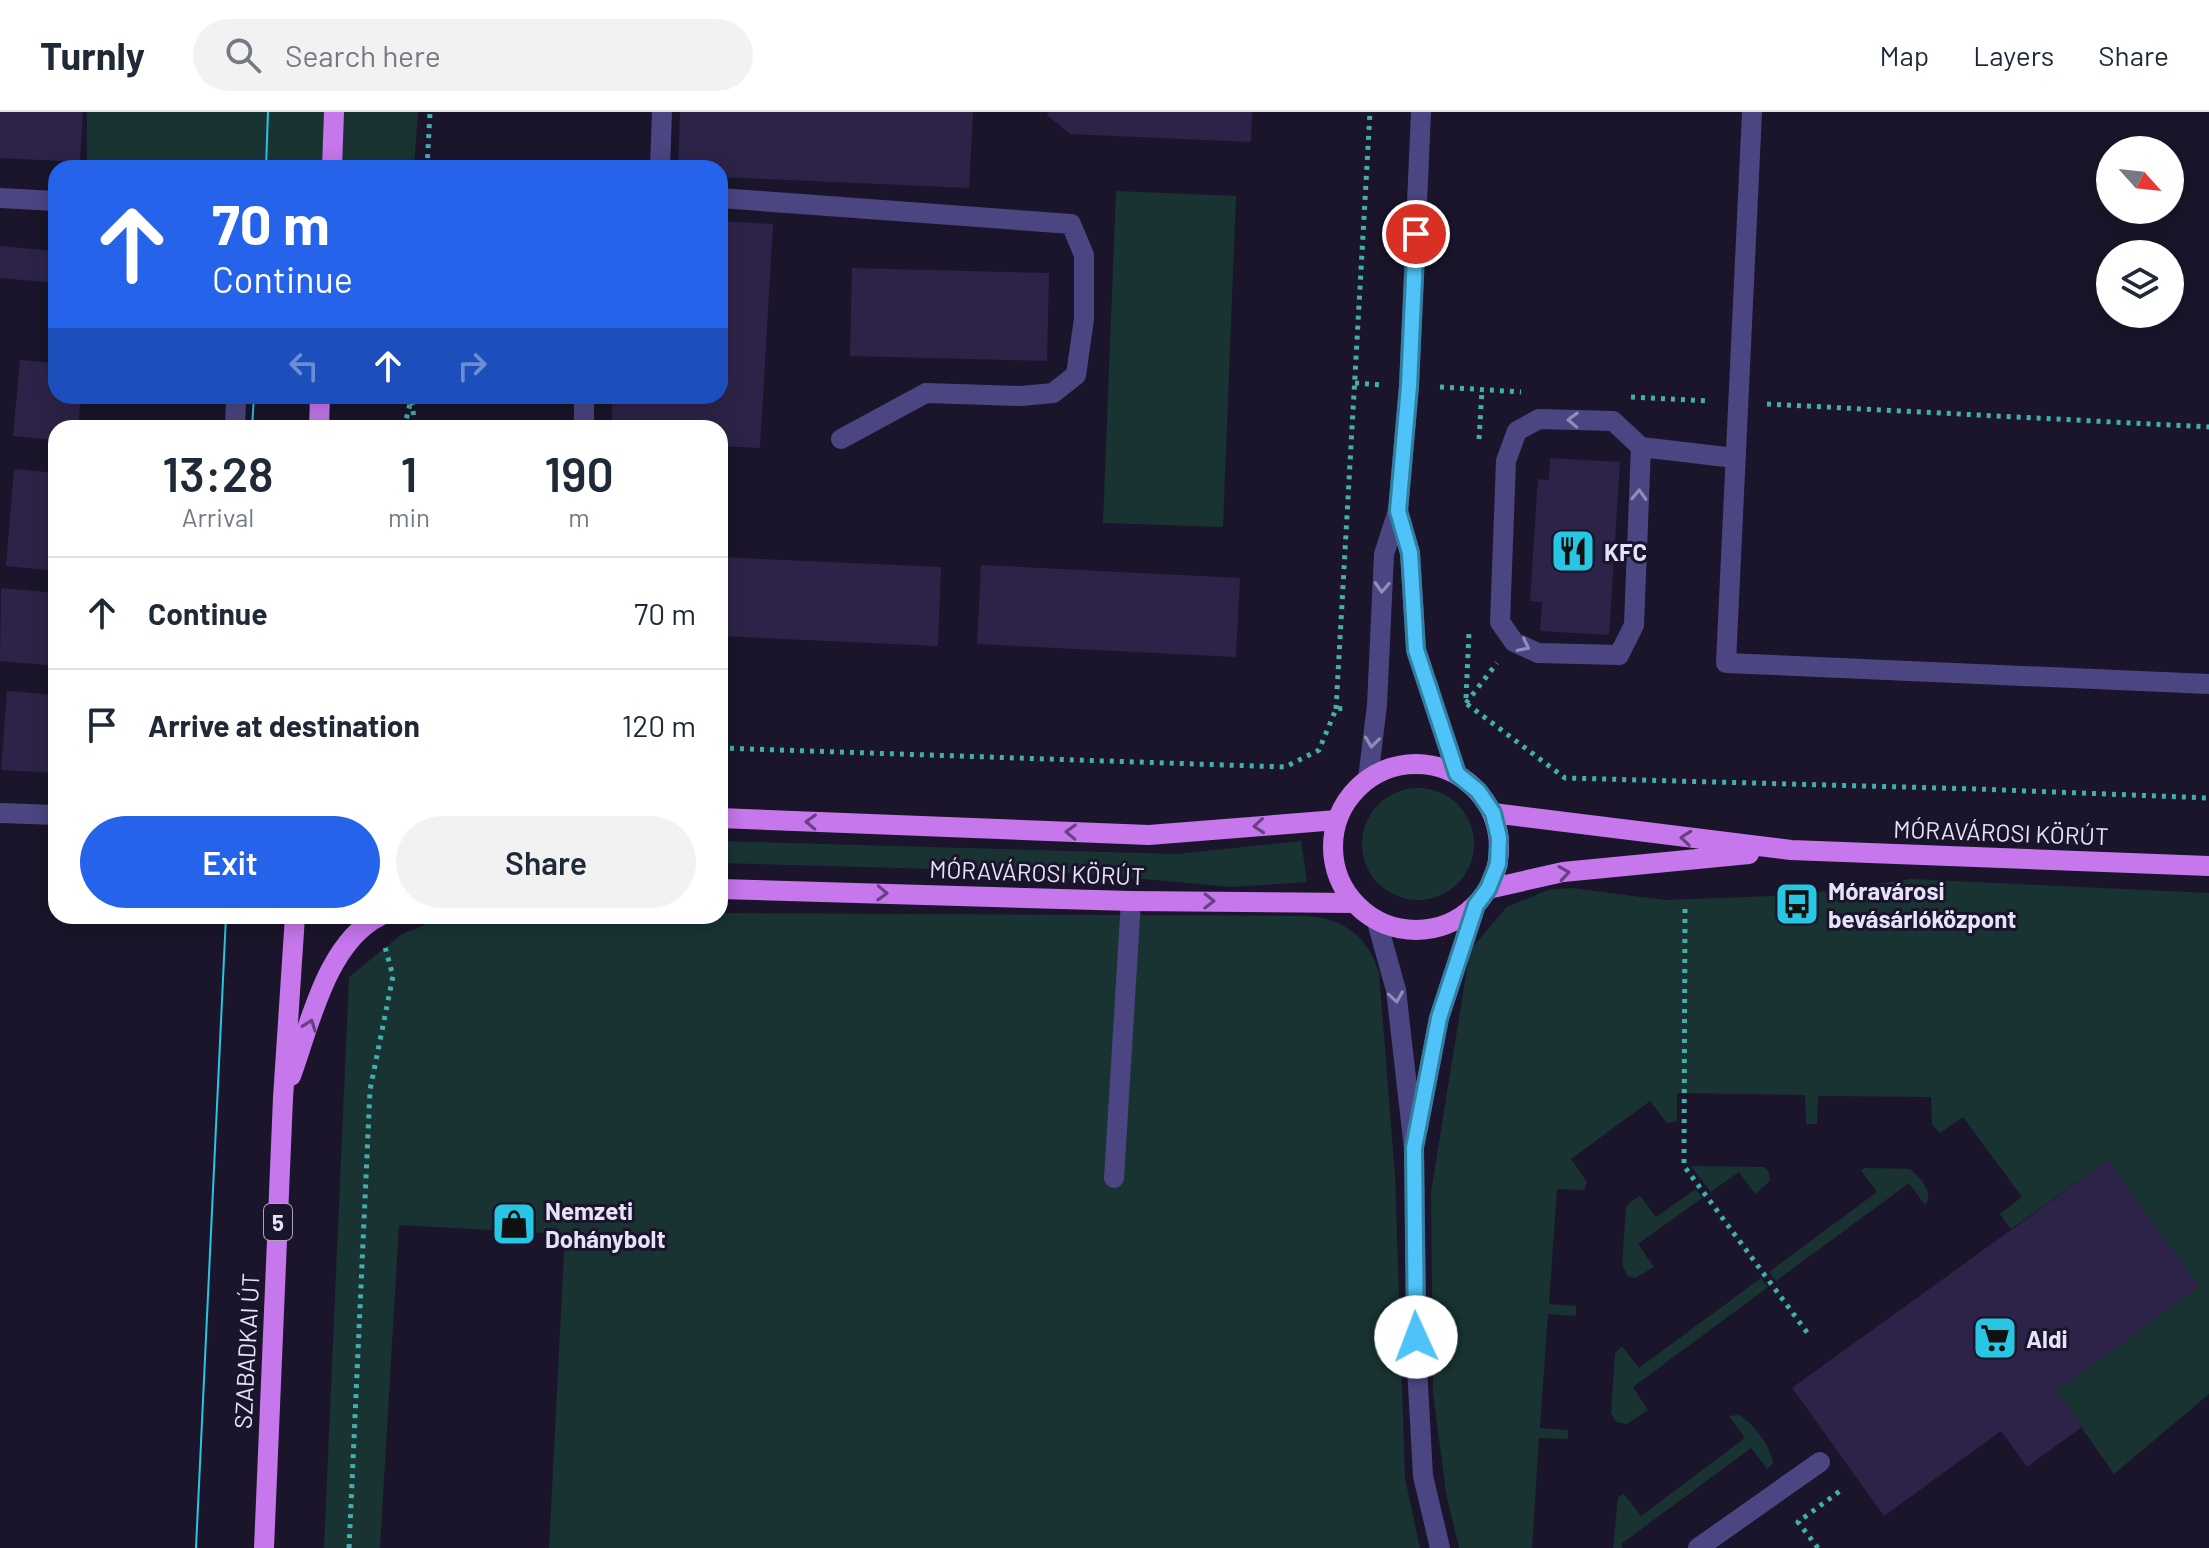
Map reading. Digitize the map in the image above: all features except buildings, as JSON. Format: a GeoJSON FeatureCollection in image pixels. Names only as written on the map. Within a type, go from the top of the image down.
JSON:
{"type":"FeatureCollection","features":[{"type":"Feature","properties":{"kind":"main road"},"geometry":{"type":"LineString","coordinates":[[332,160],[334,112]]}},
{"type":"Feature","properties":{"kind":"main road"},"geometry":{"type":"LineString","coordinates":[[1427,764],[1457,774],[1478,791],[1493,813],[1499,838],[1498,864],[1482,897],[1446,925],[1412,931],[1377,922],[1353,903],[1338,878],[1332,849],[1337,820],[1349,796],[1368,779],[1396,766],[1427,764]]}},
{"type":"Feature","properties":{"kind":"main road","name":"MÓRAVÁROSI KÖRÚT"},"geometry":{"type":"LineString","coordinates":[[1493,813],[1791,850],[2209,866]]}},
{"type":"Feature","properties":{"kind":"main road","name":"MÓRAVÁROSI KÖRÚT"},"geometry":{"type":"LineString","coordinates":[[728,818],[1149,835],[1337,820]]}},
{"type":"Feature","properties":{"kind":"main road","name":"MÓRAVÁROSI KÖRÚT"},"geometry":{"type":"LineString","coordinates":[[1482,897],[1563,872],[1791,850]]}},
{"type":"Feature","properties":{"kind":"main road","name":"MÓRAVÁROSI KÖRÚT"},"geometry":{"type":"LineString","coordinates":[[728,889],[1131,901],[1353,903]]}},
{"type":"Feature","properties":{"kind":"main road","name":"SZABADKAI ÚT"},"geometry":{"type":"LineString","coordinates":[[264,1548],[283,1098],[294,924]]}},
{"type":"Feature","properties":{"kind":"main road"},"geometry":{"type":"LineString","coordinates":[[283,1098],[333,962],[370,924]]}},
{"type":"Feature","properties":{"kind":"street"},"geometry":{"type":"LineString","coordinates":[[660,160],[662,112]]}},
{"type":"Feature","properties":{"kind":"street"},"geometry":{"type":"LineString","coordinates":[[1368,779],[1377,705],[1384,554],[1398,511],[1409,386],[1421,112]]}},
{"type":"Feature","properties":{"kind":"street"},"geometry":{"type":"LineString","coordinates":[[1752,112],[1726,663],[2209,684]]}},
{"type":"Feature","properties":{"kind":"street"},"geometry":{"type":"LineString","coordinates":[[0,198],[48,201]]}},
{"type":"Feature","properties":{"kind":"street"},"geometry":{"type":"LineString","coordinates":[[728,199],[1071,224],[1084,255],[1084,319],[1076,375],[1053,393],[1021,396],[926,393],[841,439]]}},
{"type":"Feature","properties":{"kind":"street"},"geometry":{"type":"LineString","coordinates":[[1641,447],[1634,625],[1619,655],[1538,653],[1514,642],[1500,622],[1506,461],[1517,431],[1539,419],[1613,421],[1641,447],[1735,458]]}},
{"type":"Feature","properties":{"kind":"street"},"geometry":{"type":"LineString","coordinates":[[1398,511],[1410,553],[1416,650],[1457,774]]}},
{"type":"Feature","properties":{"kind":"street"},"geometry":{"type":"LineString","coordinates":[[0,813],[48,815]]}},
{"type":"Feature","properties":{"kind":"street"},"geometry":{"type":"LineString","coordinates":[[1414,1148],[1439,1018],[1482,897]]}},
{"type":"Feature","properties":{"kind":"street"},"geometry":{"type":"LineString","coordinates":[[1114,1178],[1131,901]]}},
{"type":"Feature","properties":{"kind":"street"},"geometry":{"type":"LineString","coordinates":[[1377,922],[1396,990],[1414,1148],[1417,1367],[1423,1476],[1440,1548]]}},
{"type":"Feature","properties":{"kind":"street"},"geometry":{"type":"LineString","coordinates":[[1698,1548],[1820,1462]]}},
{"type":"Feature","properties":{"kind":"path"},"geometry":{"type":"LineString","coordinates":[[427,160],[430,112]]}},
{"type":"Feature","properties":{"kind":"path"},"geometry":{"type":"LineString","coordinates":[[1336,709],[1370,112]]}},
{"type":"Feature","properties":{"kind":"path"},"geometry":{"type":"LineString","coordinates":[[1355,383],[1527,392]]}},
{"type":"Feature","properties":{"kind":"path"},"geometry":{"type":"LineString","coordinates":[[1617,396],[2209,427]]}},
{"type":"Feature","properties":{"kind":"path"},"geometry":{"type":"LineString","coordinates":[[1466,703],[1514,642]]}},
{"type":"Feature","properties":{"kind":"path"},"geometry":{"type":"LineString","coordinates":[[1685,909],[1684,1166],[1809,1335]]}},
{"type":"Feature","properties":{"kind":"path"},"geometry":{"type":"LineString","coordinates":[[349,1548],[370,1090],[393,976],[380,924]]}},
{"type":"Feature","properties":{"kind":"path"},"geometry":{"type":"LineString","coordinates":[[1818,1548],[1798,1522],[1840,1491]]}},
{"type":"Feature","properties":{"kind":"green space"},"geometry":{"type":"Polygon","coordinates":[[[87,112],[418,112],[415,160],[87,160],[87,112]]]}},
{"type":"Feature","properties":{"kind":"green space"},"geometry":{"type":"Polygon","coordinates":[[[1116,191],[1236,196],[1223,527],[1103,523],[1116,191]]]}},
{"type":"Feature","properties":{"kind":"green space"},"geometry":{"type":"Polygon","coordinates":[[[1418,788],[1440,792],[1458,804],[1470,822],[1474,844],[1470,866],[1458,884],[1440,896],[1418,900],[1396,896],[1378,884],[1366,866],[1362,844],[1366,822],[1378,804],[1396,792],[1418,788]]]}},
{"type":"Feature","properties":{"kind":"green space"},"geometry":{"type":"Polygon","coordinates":[[[728,841],[1177,854],[1301,841],[1307,882],[1233,887],[1076,873],[728,863],[728,841]]]}},
{"type":"Feature","properties":{"kind":"green space"},"geometry":{"type":"Polygon","coordinates":[[[1911,879],[2209,893],[2209,1394],[2114,1474],[2056,1391],[2108,1160],[2011,1229],[2000,1214],[2022,1197],[1963,1117],[1940,1133],[1932,1125],[1931,1097],[1818,1096],[1817,1124],[1806,1124],[1805,1095],[1677,1093],[1677,1121],[1667,1123],[1650,1101],[1571,1159],[1587,1182],[1584,1190],[1557,1189],[1549,1304],[1576,1306],[1576,1316],[1548,1314],[1540,1428],[1568,1430],[1568,1439],[1539,1438],[1532,1548],[1459,1548],[1446,1493],[1433,1392],[1431,1192],[1470,950],[1507,907],[1548,890],[1571,888],[1665,900],[1799,895],[1911,879]]]}},
{"type":"Feature","properties":{"kind":"green space"},"geometry":{"type":"Polygon","coordinates":[[[728,913],[1305,916],[1331,921],[1352,931],[1368,949],[1379,973],[1395,1176],[1405,1478],[1420,1548],[549,1548],[565,1234],[399,1225],[380,1548],[324,1548],[349,977],[402,934],[426,924],[728,924],[728,913]]]}},
{"type":"Feature","properties":{"kind":"green space"},"geometry":{"type":"Polygon","coordinates":[[[1691,1166],[1764,1167],[1768,1170],[1770,1181],[1755,1194],[1739,1172],[1711,1192],[1691,1166]]]}},
{"type":"Feature","properties":{"kind":"green space"},"geometry":{"type":"Polygon","coordinates":[[[1910,1169],[1922,1181],[1928,1200],[1925,1205],[1909,1183],[1776,1281],[1769,1272],[1877,1192],[1861,1170],[1910,1169]]]}},
{"type":"Feature","properties":{"kind":"green space"},"geometry":{"type":"Polygon","coordinates":[[[1696,1189],[1702,1198],[1638,1244],[1654,1267],[1635,1278],[1628,1276],[1622,1265],[1626,1208],[1630,1202],[1640,1196],[1656,1217],[1696,1189]]]}},
{"type":"Feature","properties":{"kind":"green space"},"geometry":{"type":"Polygon","coordinates":[[[1761,1278],[1768,1287],[1633,1387],[1648,1410],[1627,1424],[1616,1422],[1611,1413],[1615,1353],[1622,1346],[1639,1368],[1761,1278]]]}},
{"type":"Feature","properties":{"kind":"green space"},"geometry":{"type":"Polygon","coordinates":[[[1738,1415],[1760,1436],[1773,1463],[1767,1469],[1751,1448],[1621,1544],[1623,1548],[1613,1548],[1618,1497],[1624,1494],[1641,1516],[1745,1438],[1729,1416],[1738,1415]]]}},
{"type":"Feature","properties":{"kind":"tram line"},"geometry":{"type":"LineString","coordinates":[[266,160],[268,112]]}},
{"type":"Feature","properties":{"kind":"tram line"},"geometry":{"type":"LineString","coordinates":[[252,420],[254,404]]}},
{"type":"Feature","properties":{"kind":"tram line"},"geometry":{"type":"LineString","coordinates":[[196,1548],[226,924]]}},
{"type":"Feature","properties":{"kind":"place","name":"KFC"},"geometry":{"type":"Point","coordinates":[1573,551]}},
{"type":"Feature","properties":{"kind":"place","name":"Móravárosi bevásárlóközpont"},"geometry":{"type":"Point","coordinates":[1797,904]}},
{"type":"Feature","properties":{"kind":"place","name":"Nemzeti Dohánybolt"},"geometry":{"type":"Point","coordinates":[514,1224]}},
{"type":"Feature","properties":{"kind":"place","name":"Aldi"},"geometry":{"type":"Point","coordinates":[1995,1338]}},
{"type":"Feature","properties":{"kind":"route"},"geometry":{"type":"LineString","coordinates":[[1416,234],[1409,386],[1398,511],[1410,553],[1416,650],[1457,774],[1478,791],[1493,813],[1499,838],[1498,864],[1488,889],[1476,905],[1439,1018],[1414,1148],[1416,1337]]}}]}
